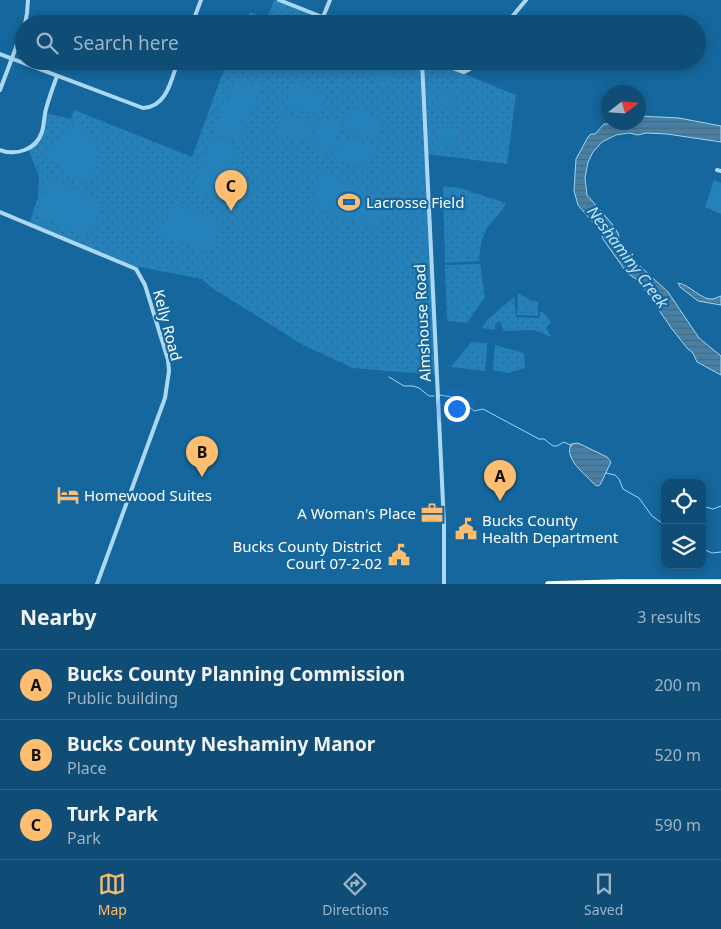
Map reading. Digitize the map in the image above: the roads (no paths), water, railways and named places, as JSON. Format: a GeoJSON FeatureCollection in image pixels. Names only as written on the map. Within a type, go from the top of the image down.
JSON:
{"type":"FeatureCollection","features":[{"type":"Feature","properties":{"kind":"highway"},"geometry":{"type":"LineString","coordinates":[[548,584],[721,582]]}},
{"type":"Feature","properties":{"kind":"street"},"geometry":{"type":"LineString","coordinates":[[27,15],[28,0]]}},
{"type":"Feature","properties":{"kind":"street"},"geometry":{"type":"LineString","coordinates":[[195,15],[201,0]]}},
{"type":"Feature","properties":{"kind":"street"},"geometry":{"type":"LineString","coordinates":[[279,0],[318,15]]}},
{"type":"Feature","properties":{"kind":"street"},"geometry":{"type":"LineString","coordinates":[[324,15],[330,0]]}},
{"type":"Feature","properties":{"kind":"street"},"geometry":{"type":"LineString","coordinates":[[513,15],[526,0]]}},
{"type":"Feature","properties":{"kind":"street"},"geometry":{"type":"LineString","coordinates":[[0,90],[15,50]]}},
{"type":"Feature","properties":{"kind":"street"},"geometry":{"type":"LineString","coordinates":[[0,54],[15,59]]}},
{"type":"Feature","properties":{"kind":"street"},"geometry":{"type":"LineString","coordinates":[[42,70],[139,107],[155,105],[165,96],[175,70]]}},
{"type":"Feature","properties":{"kind":"street","name":"Almshouse Road"},"geometry":{"type":"LineString","coordinates":[[422,70],[444,524],[444,584]]}},
{"type":"Feature","properties":{"kind":"street"},"geometry":{"type":"LineString","coordinates":[[0,150],[13,153],[21,152],[28,149],[39,138],[42,132],[45,110],[57,76]]}},
{"type":"Feature","properties":{"kind":"street","name":"Kelly Road"},"geometry":{"type":"LineString","coordinates":[[0,212],[136,269],[145,285],[168,360],[169,371],[165,398],[97,584]]}},
{"type":"Feature","properties":{"kind":"water","name":"Neshaminy Creek"},"geometry":{"type":"Polygon","coordinates":[[[646,116],[679,118],[721,126],[721,142],[667,134],[646,133],[638,135],[629,133],[616,135],[602,142],[593,152],[588,162],[585,178],[587,195],[613,225],[628,255],[668,292],[699,338],[721,356],[721,375],[697,362],[693,353],[672,329],[639,281],[627,273],[603,239],[601,232],[578,205],[574,191],[576,159],[588,137],[591,134],[595,134],[601,127],[601,130],[646,130],[646,116]]]}},
{"type":"Feature","properties":{"kind":"water"},"geometry":{"type":"Polygon","coordinates":[[[678,283],[709,299],[721,296],[721,305],[698,301],[680,287],[678,283]]]}},
{"type":"Feature","properties":{"kind":"water"},"geometry":{"type":"Polygon","coordinates":[[[578,443],[607,457],[611,462],[600,485],[597,486],[593,483],[580,470],[570,455],[571,444],[578,443]]]}},
{"type":"Feature","properties":{"kind":"waterway"},"geometry":{"type":"LineString","coordinates":[[389,377],[404,386],[413,386],[429,396],[434,396]]}},
{"type":"Feature","properties":{"kind":"waterway"},"geometry":{"type":"LineString","coordinates":[[440,395],[457,398],[461,407],[467,405],[474,411],[483,409],[539,439],[544,439],[553,446],[564,442],[572,446]]}},
{"type":"Feature","properties":{"kind":"waterway"},"geometry":{"type":"LineString","coordinates":[[606,473],[615,475],[623,489],[639,498],[652,516],[664,524]]}},
{"type":"Feature","properties":{"kind":"waterway"},"geometry":{"type":"LineString","coordinates":[[706,507],[713,509],[721,506]]}},
{"type":"Feature","properties":{"kind":"waterway"},"geometry":{"type":"LineString","coordinates":[[706,550],[712,553],[721,552]]}},
{"type":"Feature","properties":{"kind":"place","name":"Lacrosse Field"},"geometry":{"type":"Point","coordinates":[349,202]}},
{"type":"Feature","properties":{"kind":"place","name":"Turk Park"},"geometry":{"type":"Point","coordinates":[231,211]}},
{"type":"Feature","properties":{"kind":"place","name":"Bucks County Neshaminy Manor"},"geometry":{"type":"Point","coordinates":[202,477]}},
{"type":"Feature","properties":{"kind":"place","name":"Homewood Suites"},"geometry":{"type":"Point","coordinates":[68,495]}},
{"type":"Feature","properties":{"kind":"place","name":"Bucks County Planning Commission"},"geometry":{"type":"Point","coordinates":[500,501]}},
{"type":"Feature","properties":{"kind":"place","name":"A Woman's Place"},"geometry":{"type":"Point","coordinates":[432,513]}},
{"type":"Feature","properties":{"kind":"place","name":"Bucks County Health Department"},"geometry":{"type":"Point","coordinates":[466,529]}},
{"type":"Feature","properties":{"kind":"place","name":"Bucks County District Court 07-2-02"},"geometry":{"type":"Point","coordinates":[399,555]}}]}
